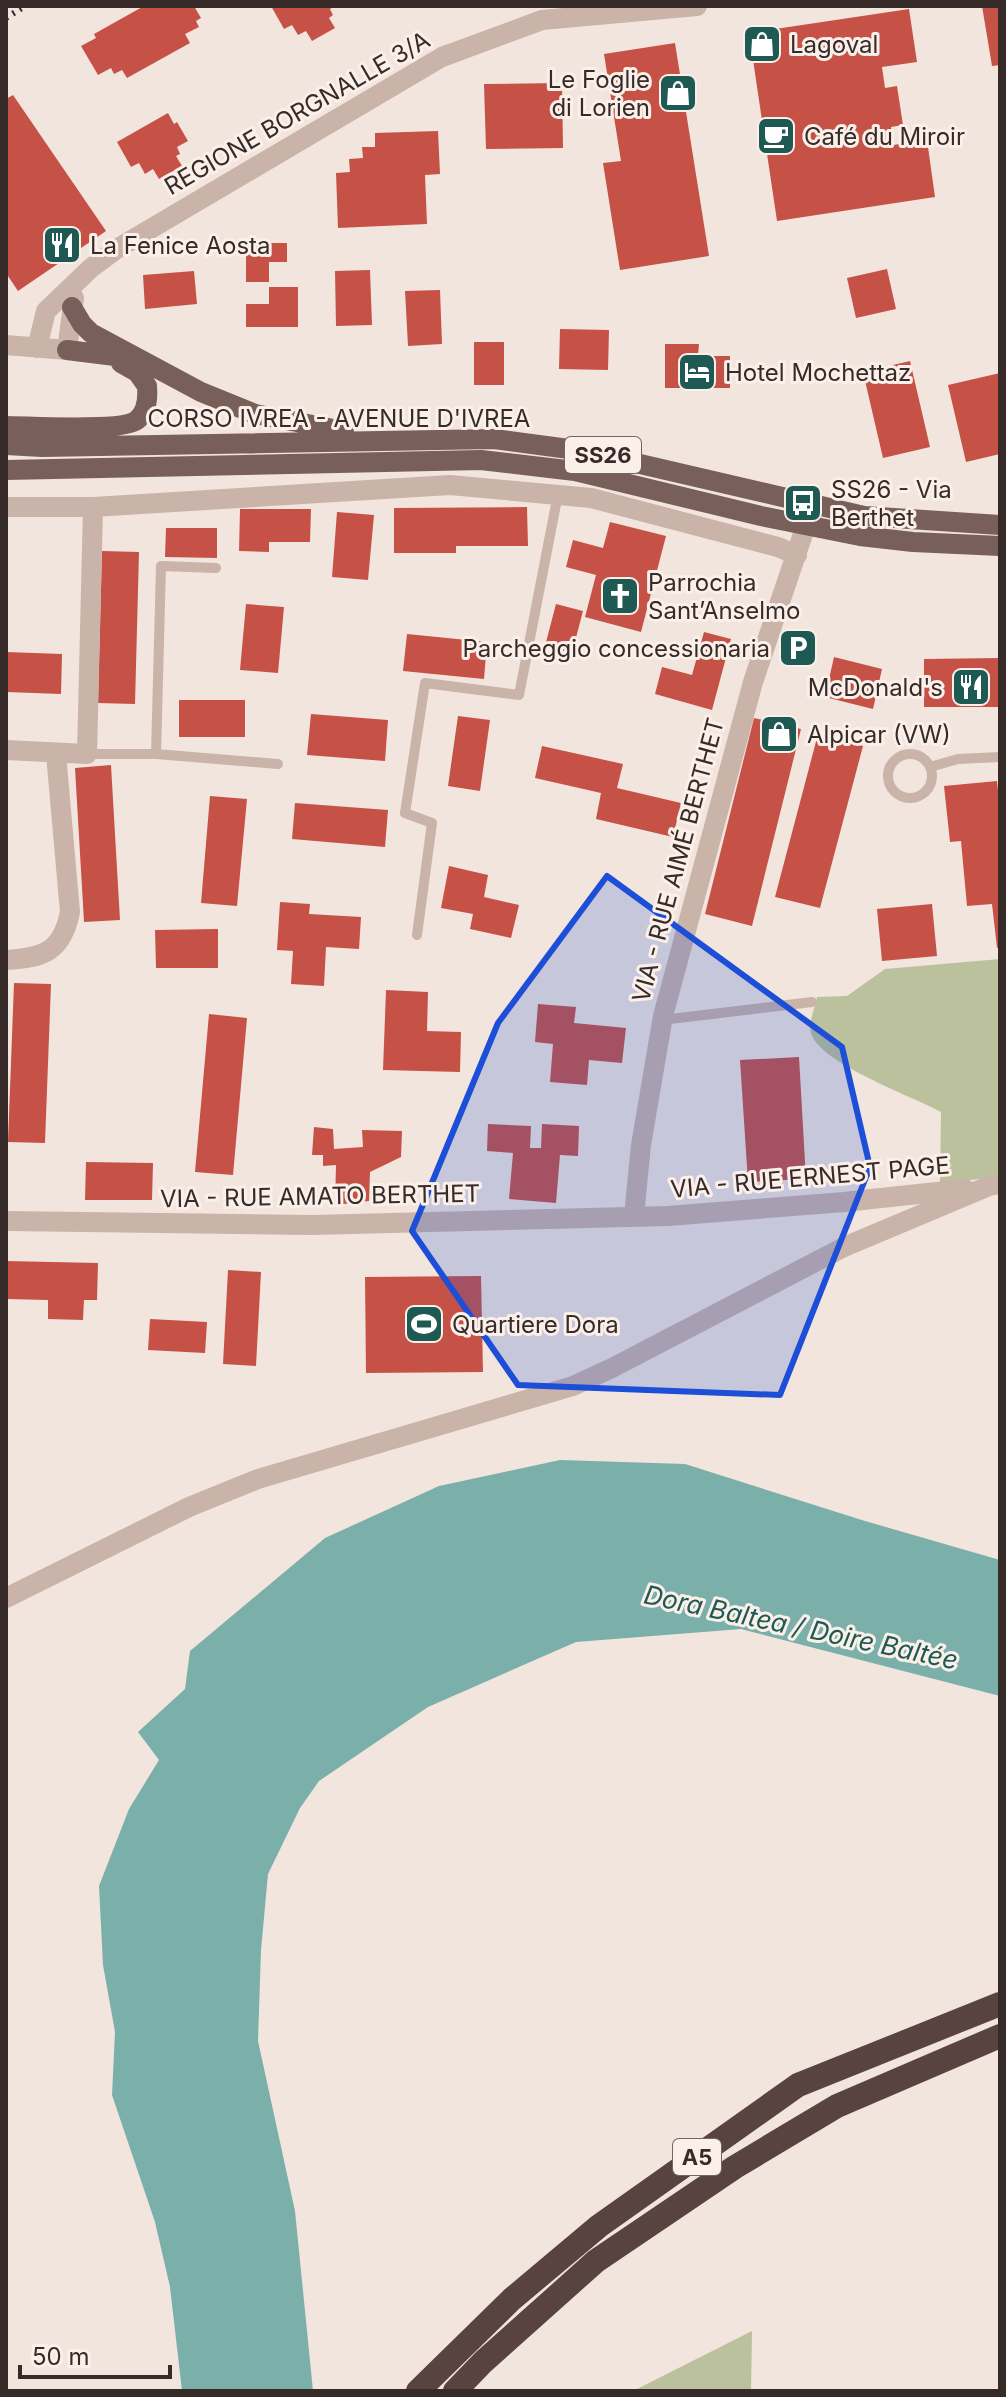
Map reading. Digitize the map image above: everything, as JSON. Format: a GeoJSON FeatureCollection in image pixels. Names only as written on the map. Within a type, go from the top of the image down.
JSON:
{"type":"FeatureCollection","features":[{"type":"Feature","properties":{"kind":"highway","name":"A5"},"geometry":{"type":"LineString","coordinates":[[426,2382],[512,2299],[599,2226],[798,2085],[1000,2004]]}},
{"type":"Feature","properties":{"kind":"highway","name":"A5"},"geometry":{"type":"LineString","coordinates":[[455,2391],[596,2261],[735,2167],[837,2106],[1000,2036]]}},
{"type":"Feature","properties":{"kind":"main road"},"geometry":{"type":"LineString","coordinates":[[72,307],[91,333],[142,363],[255,414],[299,425],[403,440]]}},
{"type":"Feature","properties":{"kind":"main road"},"geometry":{"type":"LineString","coordinates":[[67,350],[108,354],[142,363]]}},
{"type":"Feature","properties":{"kind":"main road"},"geometry":{"type":"LineString","coordinates":[[6,426],[115,426],[135,422],[145,410],[147,386],[137,372],[108,354]]}},
{"type":"Feature","properties":{"kind":"main road","name":"CORSO IVREA - AVENUE D'IVREA"},"geometry":{"type":"LineString","coordinates":[[6,445],[42,447],[494,439],[542,443],[864,516],[1000,525]]}},
{"type":"Feature","properties":{"kind":"main road"},"geometry":{"type":"LineString","coordinates":[[6,470],[481,460],[575,471],[806,525],[913,542],[1000,546]]}},
{"type":"Feature","properties":{"kind":"street","name":"REGIONE BORGNALLE 3/A"},"geometry":{"type":"LineString","coordinates":[[37,348],[46,311],[118,248],[442,57],[542,20],[697,6]]}},
{"type":"Feature","properties":{"kind":"street"},"geometry":{"type":"LineString","coordinates":[[6,345],[67,350],[79,279]]}},
{"type":"Feature","properties":{"kind":"street"},"geometry":{"type":"LineString","coordinates":[[6,507],[93,507],[450,485],[591,498],[778,547],[797,555]]}},
{"type":"Feature","properties":{"kind":"street"},"geometry":{"type":"LineString","coordinates":[[6,750],[87,754],[93,507]]}},
{"type":"Feature","properties":{"kind":"street","name":"VIA - RUE AIMÉ BERTHET"},"geometry":{"type":"LineString","coordinates":[[634,1216],[641,1145],[662,1020],[753,682],[806,525]]}},
{"type":"Feature","properties":{"kind":"street"},"geometry":{"type":"LineString","coordinates":[[6,960],[34,958],[48,952],[67,928],[70,912],[56,754]]}},
{"type":"Feature","properties":{"kind":"street"},"geometry":{"type":"LineString","coordinates":[[6,1598],[189,1507],[258,1479],[573,1386],[844,1247],[995,1185]]}},
{"type":"Feature","properties":{"kind":"street","name":"VIA - RUE ERNEST PAGE"},"geometry":{"type":"LineString","coordinates":[[634,1216],[844,1202],[995,1185]]}},
{"type":"Feature","properties":{"kind":"street","name":"VIA - RUE AMATO BERTHET"},"geometry":{"type":"LineString","coordinates":[[6,1221],[312,1225],[634,1216]]}},
{"type":"Feature","properties":{"kind":"lane"},"geometry":{"type":"LineString","coordinates":[[417,935],[432,823],[405,813],[425,683],[519,695],[558,494]]}},
{"type":"Feature","properties":{"kind":"lane"},"geometry":{"type":"LineString","coordinates":[[156,754],[161,566],[216,568]]}},
{"type":"Feature","properties":{"kind":"lane"},"geometry":{"type":"LineString","coordinates":[[87,754],[156,754],[278,764]]}},
{"type":"Feature","properties":{"kind":"lane"},"geometry":{"type":"LineString","coordinates":[[901,755],[921,756],[930,767],[931,782],[919,796],[899,795],[888,780],[893,761],[901,755]]}},
{"type":"Feature","properties":{"kind":"lane"},"geometry":{"type":"LineString","coordinates":[[930,767],[958,759],[1000,757]]}},
{"type":"Feature","properties":{"kind":"lane"},"geometry":{"type":"LineString","coordinates":[[662,1020],[812,1002]]}},
{"type":"Feature","properties":{"kind":"highlighted area"},"geometry":{"type":"Polygon","coordinates":[[[607,876],[842,1047],[870,1167],[780,1395],[518,1385],[412,1231],[498,1023],[607,876]]]}},
{"type":"Feature","properties":{"kind":"green space"},"geometry":{"type":"Polygon","coordinates":[[[1000,959],[1000,1177],[940,1183],[941,1112],[848,1067],[818,1044],[810,1029],[817,997],[847,996],[885,969],[1000,959]]]}},
{"type":"Feature","properties":{"kind":"green space"},"geometry":{"type":"Polygon","coordinates":[[[752,2331],[751,2391],[633,2391],[752,2331]]]}},
{"type":"Feature","properties":{"kind":"water","name":"Dora Baltea / Doire Baltée"},"geometry":{"type":"Polygon","coordinates":[[[560,1460],[685,1464],[1000,1560],[1000,1696],[741,1629],[576,1642],[428,1707],[319,1781],[300,1808],[268,1874],[261,1950],[258,2041],[295,2211],[313,2391],[182,2391],[170,2287],[155,2222],[112,2095],[115,2032],[103,1965],[99,1886],[129,1809],[159,1760],[138,1732],[185,1689],[190,1651],[325,1538],[439,1486],[560,1460]]]}},
{"type":"Feature","properties":{"kind":"building"},"geometry":{"type":"Polygon","coordinates":[[[144,6],[194,6],[201,18],[196,21],[199,27],[185,34],[190,43],[127,78],[122,70],[114,74],[111,68],[98,75],[81,46],[96,38],[94,34],[144,6]]]}},
{"type":"Feature","properties":{"kind":"building"},"geometry":{"type":"Polygon","coordinates":[[[271,6],[335,6],[330,9],[333,15],[329,18],[335,28],[312,41],[306,31],[298,35],[292,25],[284,29],[271,6]]]}},
{"type":"Feature","properties":{"kind":"building"},"geometry":{"type":"Polygon","coordinates":[[[982,6],[1000,6],[1000,65],[992,66],[982,6]]]}},
{"type":"Feature","properties":{"kind":"building"},"geometry":{"type":"Polygon","coordinates":[[[909,9],[917,62],[882,67],[885,88],[897,86],[903,125],[891,127],[893,145],[927,140],[935,197],[777,221],[749,33],[909,9]]]}},
{"type":"Feature","properties":{"kind":"building"},"geometry":{"type":"Polygon","coordinates":[[[675,43],[709,256],[620,270],[603,163],[621,161],[604,54],[675,43]]]}},
{"type":"Feature","properties":{"kind":"building"},"geometry":{"type":"Polygon","coordinates":[[[562,83],[563,148],[486,149],[484,84],[562,83]]]}},
{"type":"Feature","properties":{"kind":"building"},"geometry":{"type":"Polygon","coordinates":[[[13,95],[106,231],[18,291],[6,273],[6,99],[13,95]]]}},
{"type":"Feature","properties":{"kind":"building"},"geometry":{"type":"Polygon","coordinates":[[[168,113],[188,141],[177,147],[180,154],[176,156],[182,166],[159,179],[153,169],[145,174],[139,163],[131,167],[117,142],[168,113]]]}},
{"type":"Feature","properties":{"kind":"building"},"geometry":{"type":"Polygon","coordinates":[[[438,131],[440,174],[425,175],[427,224],[338,228],[336,173],[350,172],[349,159],[363,158],[362,147],[375,147],[375,133],[438,131]]]}},
{"type":"Feature","properties":{"kind":"building"},"geometry":{"type":"Polygon","coordinates":[[[246,243],[287,243],[287,262],[269,262],[269,282],[246,282],[246,243]]]}},
{"type":"Feature","properties":{"kind":"building"},"geometry":{"type":"Polygon","coordinates":[[[887,269],[896,309],[856,318],[847,278],[887,269]]]}},
{"type":"Feature","properties":{"kind":"building"},"geometry":{"type":"Polygon","coordinates":[[[370,270],[372,325],[336,326],[335,271],[370,270]]]}},
{"type":"Feature","properties":{"kind":"building"},"geometry":{"type":"Polygon","coordinates":[[[194,271],[197,304],[145,309],[143,275],[194,271]]]}},
{"type":"Feature","properties":{"kind":"building"},"geometry":{"type":"Polygon","coordinates":[[[269,287],[298,287],[298,327],[246,327],[246,304],[269,304],[269,287]]]}},
{"type":"Feature","properties":{"kind":"building"},"geometry":{"type":"Polygon","coordinates":[[[440,290],[442,344],[408,346],[405,291],[440,290]]]}},
{"type":"Feature","properties":{"kind":"building"},"geometry":{"type":"Polygon","coordinates":[[[560,329],[609,330],[608,370],[559,369],[560,329]]]}},
{"type":"Feature","properties":{"kind":"building"},"geometry":{"type":"Polygon","coordinates":[[[474,342],[504,342],[504,385],[474,385],[474,342]]]}},
{"type":"Feature","properties":{"kind":"building","name":"Hotel Mochettaz"},"geometry":{"type":"Polygon","coordinates":[[[665,344],[699,344],[698,356],[730,356],[730,388],[665,388],[665,344]]]}},
{"type":"Feature","properties":{"kind":"building"},"geometry":{"type":"Polygon","coordinates":[[[910,361],[930,447],[883,458],[863,372],[910,361]]]}},
{"type":"Feature","properties":{"kind":"building"},"geometry":{"type":"Polygon","coordinates":[[[1000,373],[1000,454],[966,462],[948,385],[1000,373]]]}},
{"type":"Feature","properties":{"kind":"building"},"geometry":{"type":"Polygon","coordinates":[[[527,507],[528,546],[456,546],[456,553],[394,553],[394,508],[527,507]]]}},
{"type":"Feature","properties":{"kind":"building"},"geometry":{"type":"Polygon","coordinates":[[[240,509],[311,509],[310,542],[269,542],[269,552],[239,551],[240,509]]]}},
{"type":"Feature","properties":{"kind":"building"},"geometry":{"type":"Polygon","coordinates":[[[337,512],[374,515],[368,580],[332,577],[337,512]]]}},
{"type":"Feature","properties":{"kind":"building","name":"Parrochia Sant’Anselmo"},"geometry":{"type":"Polygon","coordinates":[[[610,522],[666,536],[641,632],[585,617],[596,575],[566,567],[573,540],[603,548],[610,522]]]}},
{"type":"Feature","properties":{"kind":"building"},"geometry":{"type":"Polygon","coordinates":[[[166,528],[217,528],[217,558],[165,557],[166,528]]]}},
{"type":"Feature","properties":{"kind":"building"},"geometry":{"type":"Polygon","coordinates":[[[102,551],[139,552],[135,704],[98,703],[102,551]]]}},
{"type":"Feature","properties":{"kind":"building"},"geometry":{"type":"Polygon","coordinates":[[[246,604],[284,607],[278,673],[240,670],[246,604]]]}},
{"type":"Feature","properties":{"kind":"building"},"geometry":{"type":"Polygon","coordinates":[[[556,604],[583,611],[572,653],[545,646],[556,604]]]}},
{"type":"Feature","properties":{"kind":"building"},"geometry":{"type":"Polygon","coordinates":[[[704,632],[731,639],[712,710],[655,694],[662,667],[692,675],[704,632]]]}},
{"type":"Feature","properties":{"kind":"building"},"geometry":{"type":"Polygon","coordinates":[[[407,634],[487,642],[484,679],[403,671],[407,634]]]}},
{"type":"Feature","properties":{"kind":"building"},"geometry":{"type":"Polygon","coordinates":[[[6,652],[62,654],[61,694],[6,692],[6,652]]]}},
{"type":"Feature","properties":{"kind":"building"},"geometry":{"type":"Polygon","coordinates":[[[834,657],[882,669],[873,709],[825,697],[834,657]]]}},
{"type":"Feature","properties":{"kind":"building"},"geometry":{"type":"Polygon","coordinates":[[[1000,658],[1000,707],[924,707],[924,659],[1000,658]]]}},
{"type":"Feature","properties":{"kind":"building"},"geometry":{"type":"Polygon","coordinates":[[[179,700],[245,700],[245,737],[179,737],[179,700]]]}},
{"type":"Feature","properties":{"kind":"building"},"geometry":{"type":"Polygon","coordinates":[[[311,714],[388,720],[385,761],[307,755],[311,714]]]}},
{"type":"Feature","properties":{"kind":"building"},"geometry":{"type":"Polygon","coordinates":[[[458,716],[490,720],[480,791],[448,786],[458,716]]]}},
{"type":"Feature","properties":{"kind":"building"},"geometry":{"type":"Polygon","coordinates":[[[754,718],[801,729],[752,926],[705,914],[754,718]]]}},
{"type":"Feature","properties":{"kind":"building"},"geometry":{"type":"Polygon","coordinates":[[[818,734],[863,746],[820,908],[775,897],[818,734]]]}},
{"type":"Feature","properties":{"kind":"building"},"geometry":{"type":"Polygon","coordinates":[[[542,746],[623,764],[617,788],[681,803],[673,837],[596,819],[601,793],[535,778],[542,746]]]}},
{"type":"Feature","properties":{"kind":"building"},"geometry":{"type":"Polygon","coordinates":[[[111,765],[120,920],[84,922],[75,768],[111,765]]]}},
{"type":"Feature","properties":{"kind":"building"},"geometry":{"type":"Polygon","coordinates":[[[997,781],[1000,809],[1000,947],[997,948],[992,904],[967,906],[961,841],[950,842],[944,786],[997,781]]]}},
{"type":"Feature","properties":{"kind":"building"},"geometry":{"type":"Polygon","coordinates":[[[210,796],[247,799],[237,906],[201,903],[210,796]]]}},
{"type":"Feature","properties":{"kind":"building"},"geometry":{"type":"Polygon","coordinates":[[[295,803],[388,810],[385,847],[292,839],[295,803]]]}},
{"type":"Feature","properties":{"kind":"building"},"geometry":{"type":"Polygon","coordinates":[[[449,866],[488,875],[484,897],[519,905],[511,938],[470,929],[473,914],[441,908],[449,866]]]}},
{"type":"Feature","properties":{"kind":"building"},"geometry":{"type":"Polygon","coordinates":[[[280,902],[310,904],[309,914],[361,917],[359,949],[326,947],[324,986],[291,984],[293,951],[277,950],[280,902]]]}},
{"type":"Feature","properties":{"kind":"building"},"geometry":{"type":"Polygon","coordinates":[[[932,904],[937,956],[882,961],[877,909],[932,904]]]}},
{"type":"Feature","properties":{"kind":"building"},"geometry":{"type":"Polygon","coordinates":[[[218,929],[218,968],[156,968],[155,930],[218,929]]]}},
{"type":"Feature","properties":{"kind":"building"},"geometry":{"type":"Polygon","coordinates":[[[14,983],[51,984],[45,1143],[8,1142],[14,983]]]}},
{"type":"Feature","properties":{"kind":"building"},"geometry":{"type":"Polygon","coordinates":[[[386,990],[428,992],[427,1031],[461,1032],[460,1072],[383,1070],[386,990]]]}},
{"type":"Feature","properties":{"kind":"building"},"geometry":{"type":"Polygon","coordinates":[[[538,1004],[576,1007],[574,1023],[626,1028],[622,1063],[589,1060],[587,1085],[550,1082],[553,1044],[535,1042],[538,1004]]]}},
{"type":"Feature","properties":{"kind":"building"},"geometry":{"type":"Polygon","coordinates":[[[209,1014],[247,1018],[233,1175],[195,1172],[209,1014]]]}},
{"type":"Feature","properties":{"kind":"building"},"geometry":{"type":"Polygon","coordinates":[[[799,1057],[806,1179],[748,1182],[740,1060],[799,1057]]]}},
{"type":"Feature","properties":{"kind":"building"},"geometry":{"type":"Polygon","coordinates":[[[488,1124],[531,1126],[530,1148],[541,1148],[542,1124],[579,1126],[578,1156],[560,1155],[556,1203],[509,1199],[513,1153],[487,1151],[488,1124]]]}},
{"type":"Feature","properties":{"kind":"building"},"geometry":{"type":"Polygon","coordinates":[[[314,1127],[333,1129],[334,1149],[363,1147],[362,1130],[402,1131],[401,1157],[370,1172],[369,1201],[335,1205],[336,1165],[323,1166],[323,1155],[312,1155],[314,1127]]]}},
{"type":"Feature","properties":{"kind":"building"},"geometry":{"type":"Polygon","coordinates":[[[86,1162],[153,1163],[152,1200],[85,1200],[86,1162]]]}},
{"type":"Feature","properties":{"kind":"building"},"geometry":{"type":"Polygon","coordinates":[[[6,1261],[98,1263],[97,1300],[84,1300],[83,1320],[48,1319],[48,1300],[6,1299],[6,1261]]]}},
{"type":"Feature","properties":{"kind":"building"},"geometry":{"type":"Polygon","coordinates":[[[228,1270],[261,1272],[256,1366],[223,1364],[228,1270]]]}},
{"type":"Feature","properties":{"kind":"building","name":"Quartiere Dora"},"geometry":{"type":"Polygon","coordinates":[[[481,1276],[483,1372],[366,1373],[365,1277],[481,1276]]]}},
{"type":"Feature","properties":{"kind":"building"},"geometry":{"type":"Polygon","coordinates":[[[150,1319],[207,1322],[205,1353],[148,1350],[150,1319]]]}},
{"type":"Feature","properties":{"kind":"railway"},"geometry":{"type":"LineString","coordinates":[[6,18],[25,6]]}},
{"type":"Feature","properties":{"kind":"place","name":"Lagoval"},"geometry":{"type":"Point","coordinates":[762,44]}},
{"type":"Feature","properties":{"kind":"place","name":"Le Foglie di Lorien"},"geometry":{"type":"Point","coordinates":[678,93]}},
{"type":"Feature","properties":{"kind":"place","name":"Café du Miroir"},"geometry":{"type":"Point","coordinates":[776,136]}},
{"type":"Feature","properties":{"kind":"place","name":"La Fenice Aosta"},"geometry":{"type":"Point","coordinates":[62,245]}},
{"type":"Feature","properties":{"kind":"place","name":"Hotel Mochettaz"},"geometry":{"type":"Point","coordinates":[697,372]}},
{"type":"Feature","properties":{"kind":"place","name":"SS26 - Via Berthet"},"geometry":{"type":"Point","coordinates":[803,503]}},
{"type":"Feature","properties":{"kind":"place","name":"Parrochia Sant’Anselmo"},"geometry":{"type":"Point","coordinates":[620,596]}},
{"type":"Feature","properties":{"kind":"place","name":"Parcheggio concessionaria"},"geometry":{"type":"Point","coordinates":[798,648]}},
{"type":"Feature","properties":{"kind":"place","name":"McDonald's"},"geometry":{"type":"Point","coordinates":[971,687]}},
{"type":"Feature","properties":{"kind":"place","name":"Alpicar (VW)"},"geometry":{"type":"Point","coordinates":[779,734]}},
{"type":"Feature","properties":{"kind":"place","name":"Quartiere Dora"},"geometry":{"type":"Point","coordinates":[424,1324]}}]}
